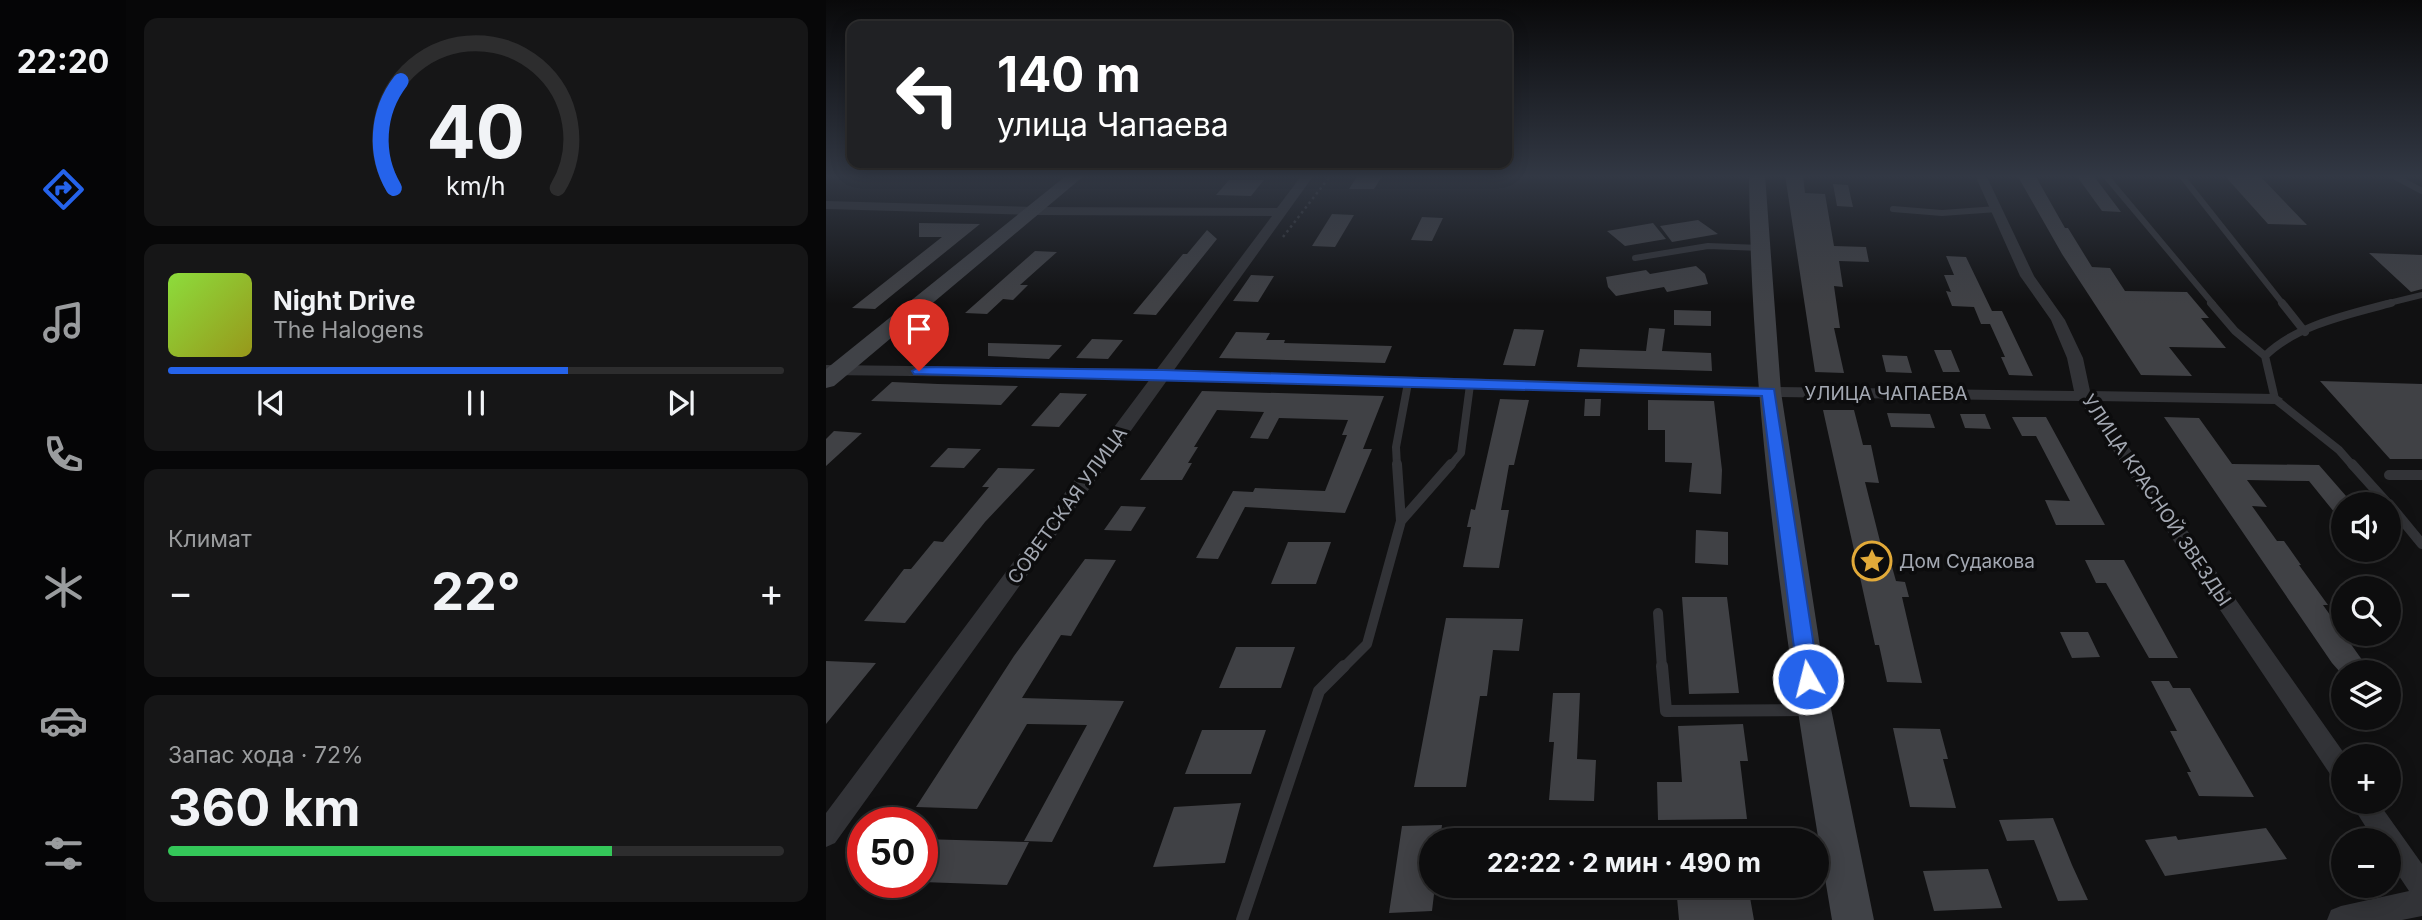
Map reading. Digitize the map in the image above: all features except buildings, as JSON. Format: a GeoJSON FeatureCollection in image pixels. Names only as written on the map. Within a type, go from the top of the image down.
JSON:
{"type":"FeatureCollection","features":[{"type":"Feature","properties":{"kind":"main road"},"geometry":{"type":"LineString","coordinates":[[830,374],[1026,218]]}},
{"type":"Feature","properties":{"kind":"main road"},"geometry":{"type":"LineString","coordinates":[[1760,218],[1769,392],[1814,710],[1853,920]]}},
{"type":"Feature","properties":{"kind":"street","name":"СОВЕТСКАЯ УЛИЦА"},"geometry":{"type":"LineString","coordinates":[[826,834],[1277,218]]}},
{"type":"Feature","properties":{"kind":"street","name":"УЛИЦА КРАСНОЙ ЗВЕЗДЫ"},"geometry":{"type":"LineString","coordinates":[[2001,218],[2027,276],[2058,320],[2075,358],[2083,394],[2331,755]]}},
{"type":"Feature","properties":{"kind":"street","name":"УЛИЦА ЧАПАЕВА"},"geometry":{"type":"LineString","coordinates":[[830,374],[1163,374],[1769,392],[2083,394],[2275,399]]}},
{"type":"Feature","properties":{"kind":"street"},"geometry":{"type":"LineString","coordinates":[[2372,814],[2422,887]]}},
{"type":"Feature","properties":{"kind":"street"},"geometry":{"type":"LineString","coordinates":[[2341,920],[2422,902]]}},
{"type":"Feature","properties":{"kind":"lane"},"geometry":{"type":"LineString","coordinates":[[2141,218],[2235,331],[2265,356],[2275,399],[2339,450],[2378,492]]}},
{"type":"Feature","properties":{"kind":"lane"},"geometry":{"type":"LineString","coordinates":[[2215,218],[2305,332]]}},
{"type":"Feature","properties":{"kind":"lane"},"geometry":{"type":"LineString","coordinates":[[1635,258],[1709,247],[1761,248]]}},
{"type":"Feature","properties":{"kind":"lane"},"geometry":{"type":"LineString","coordinates":[[2265,356],[2278,343],[2305,332],[2369,308],[2422,295]]}},
{"type":"Feature","properties":{"kind":"lane"},"geometry":{"type":"LineString","coordinates":[[1242,920],[1319,691],[1367,644],[1401,521],[1396,447],[1408,383]]}},
{"type":"Feature","properties":{"kind":"lane"},"geometry":{"type":"LineString","coordinates":[[1401,521],[1461,453],[1470,385]]}},
{"type":"Feature","properties":{"kind":"lane"},"geometry":{"type":"LineString","coordinates":[[2389,475],[2422,475]]}},
{"type":"Feature","properties":{"kind":"lane"},"geometry":{"type":"LineString","coordinates":[[2401,519],[2422,544]]}},
{"type":"Feature","properties":{"kind":"lane"},"geometry":{"type":"LineString","coordinates":[[1658,613],[1666,711],[1814,710]]}},
{"type":"Feature","properties":{"kind":"place","name":"Дом Судакова"},"geometry":{"type":"Point","coordinates":[1872,561]}},
{"type":"Feature","properties":{"kind":"route"},"geometry":{"type":"LineString","coordinates":[[919,371],[1163,374],[1769,392],[1808,679]]}}]}
